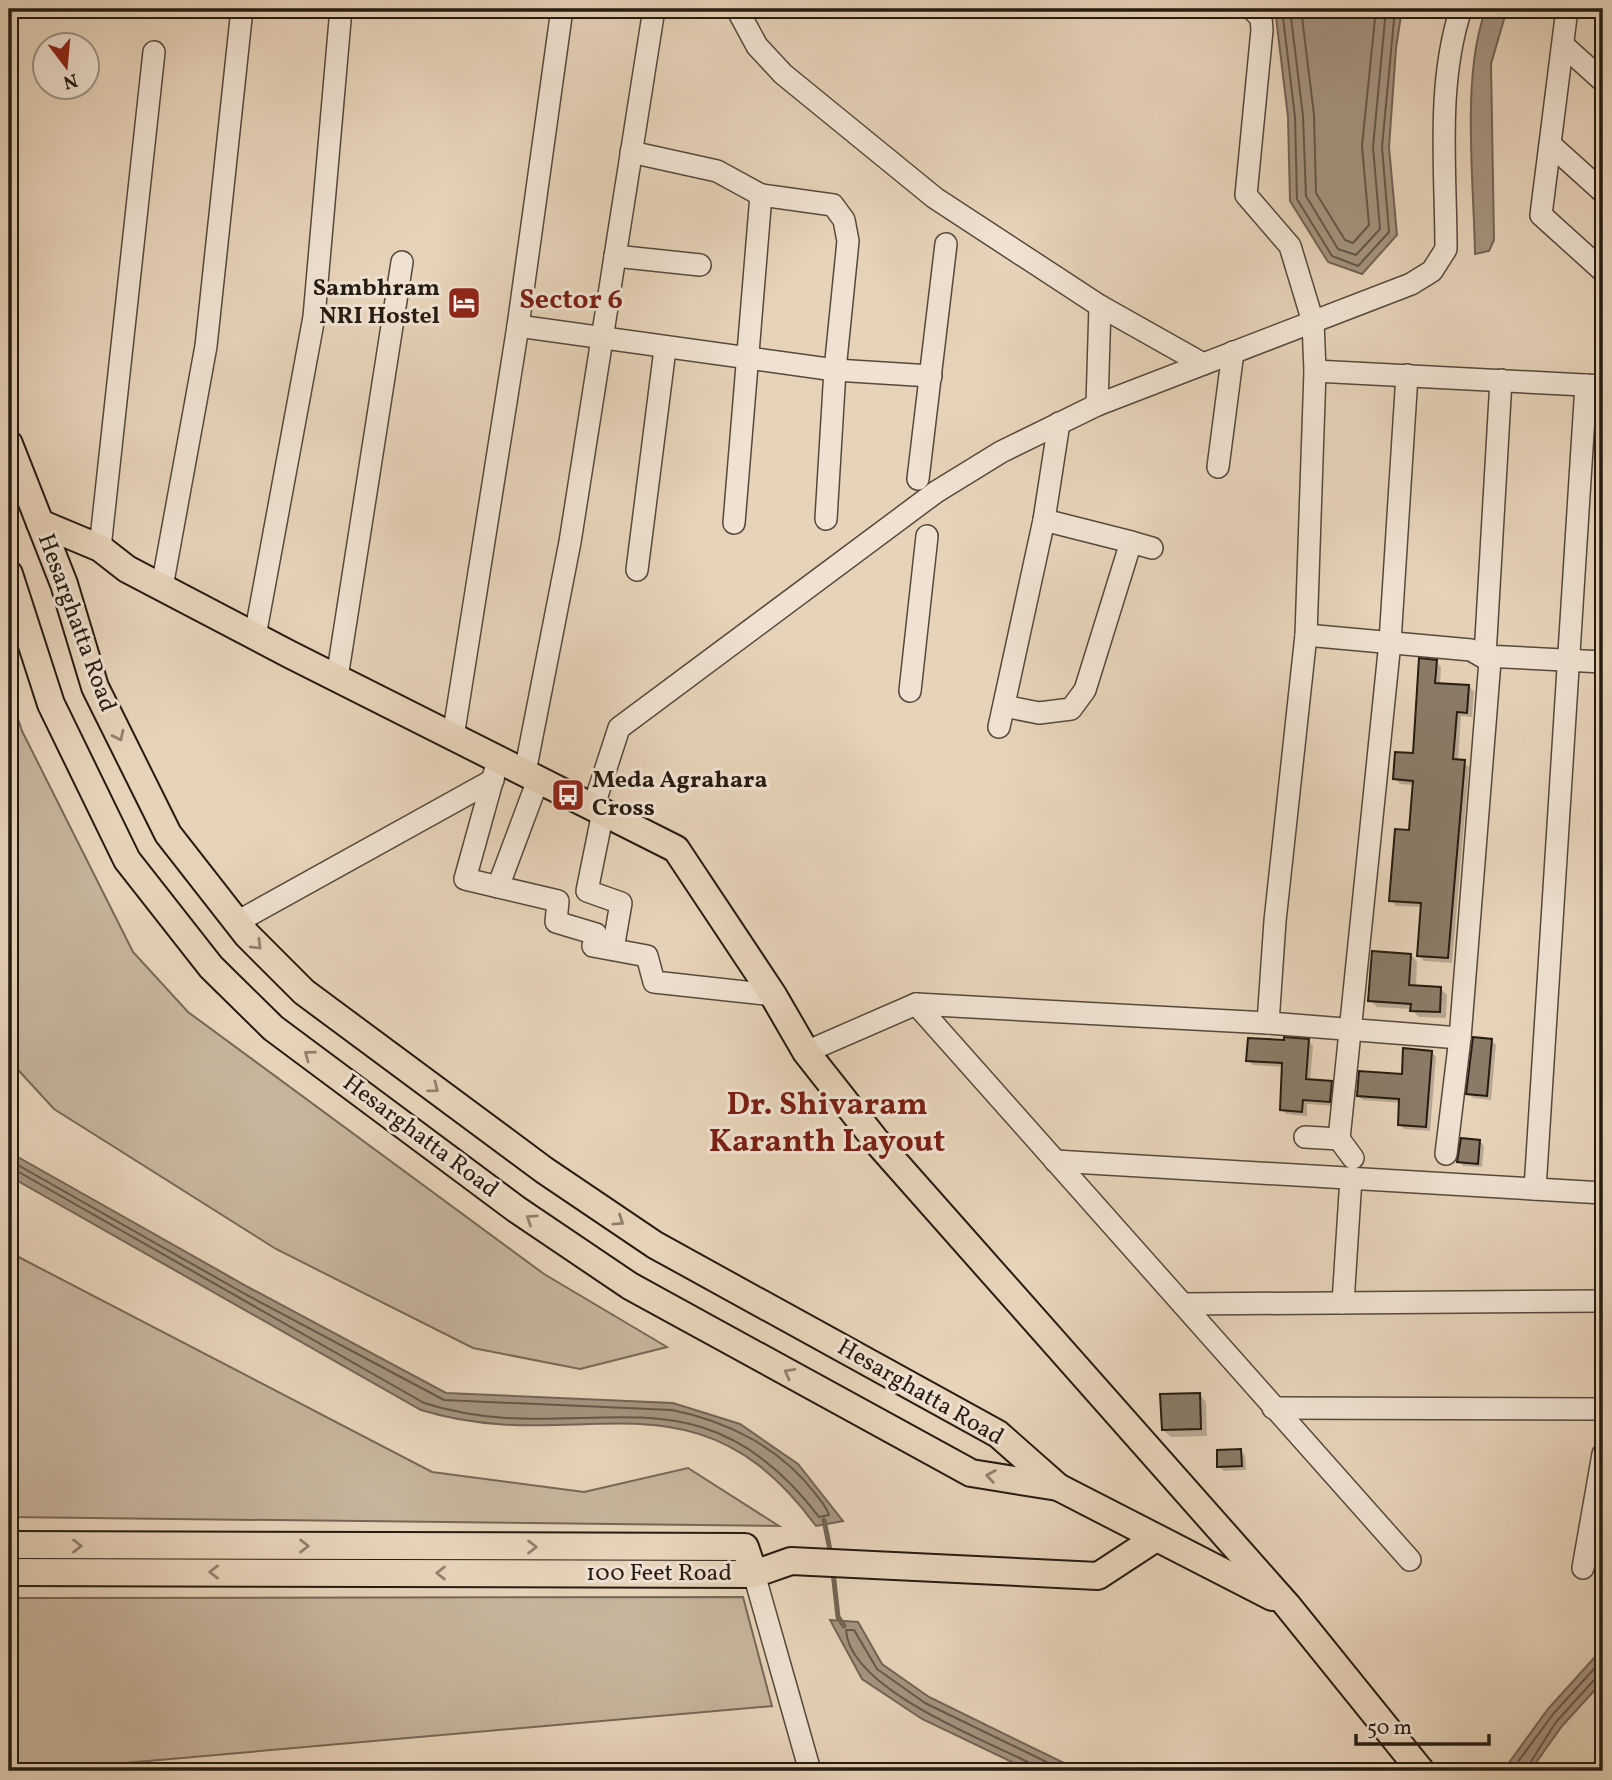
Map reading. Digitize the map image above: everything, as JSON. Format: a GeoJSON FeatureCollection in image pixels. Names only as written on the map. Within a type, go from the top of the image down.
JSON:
{"type":"FeatureCollection","features":[{"type":"Feature","properties":{"kind":"main road","name":"Hesarghatta Road"},"geometry":{"type":"LineString","coordinates":[[9,444],[64,584],[95,687],[167,834],[237,922],[304,992],[544,1170],[655,1245],[998,1434],[1058,1487]]}},
{"type":"Feature","properties":{"kind":"main road","name":"Hesarghatta Road"},"geometry":{"type":"LineString","coordinates":[[40,523],[100,548],[127,569],[453,737],[512,773],[598,810],[676,849],[773,995],[806,1052],[877,1142],[1287,1605],[1421,1771]]}},
{"type":"Feature","properties":{"kind":"main road","name":"Hesarghatta Road"},"geometry":{"type":"LineString","coordinates":[[9,574],[51,704],[127,860],[211,967],[273,1028],[516,1209],[630,1286],[971,1473],[1058,1487]]}},
{"type":"Feature","properties":{"kind":"main road"},"geometry":{"type":"LineString","coordinates":[[1058,1487],[1287,1605]]}},
{"type":"Feature","properties":{"kind":"main road"},"geometry":{"type":"LineString","coordinates":[[754,1574],[791,1561],[1098,1576],[1156,1538]]}},
{"type":"Feature","properties":{"kind":"main road","name":"100 Feet Road"},"geometry":{"type":"LineString","coordinates":[[9,1545],[746,1547],[754,1574],[9,1572]]}},
{"type":"Feature","properties":{"kind":"street"},"geometry":{"type":"LineString","coordinates":[[162,587],[206,346],[242,9]]}},
{"type":"Feature","properties":{"kind":"street"},"geometry":{"type":"LineString","coordinates":[[255,636],[314,317],[341,9]]}},
{"type":"Feature","properties":{"kind":"street"},"geometry":{"type":"LineString","coordinates":[[453,737],[518,326],[562,9]]}},
{"type":"Feature","properties":{"kind":"street"},"geometry":{"type":"LineString","coordinates":[[237,922],[526,767],[552,641],[654,9]]}},
{"type":"Feature","properties":{"kind":"street"},"geometry":{"type":"LineString","coordinates":[[737,9],[757,46],[783,74],[935,198],[1100,306],[1203,364]]}},
{"type":"Feature","properties":{"kind":"street"},"geometry":{"type":"LineString","coordinates":[[1252,9],[1261,18],[1262,30],[1246,195],[1290,246],[1313,322],[1315,371],[1306,635],[1275,922],[1268,1023]]}},
{"type":"Feature","properties":{"kind":"street"},"geometry":{"type":"LineString","coordinates":[[612,949],[621,903],[587,891],[598,810],[619,728],[936,492],[1059,423],[1097,405],[1419,281],[1432,271],[1446,249],[1446,84],[1451,44],[1461,9]]}},
{"type":"Feature","properties":{"kind":"street"},"geometry":{"type":"LineString","coordinates":[[1567,9],[1552,146],[1541,215],[1603,271]]}},
{"type":"Feature","properties":{"kind":"street"},"geometry":{"type":"LineString","coordinates":[[1563,46],[1603,80]]}},
{"type":"Feature","properties":{"kind":"street"},"geometry":{"type":"LineString","coordinates":[[100,548],[154,52]]}},
{"type":"Feature","properties":{"kind":"street"},"geometry":{"type":"LineString","coordinates":[[1552,146],[1603,192]]}},
{"type":"Feature","properties":{"kind":"street"},"geometry":{"type":"LineString","coordinates":[[631,152],[718,171],[761,195],[833,205],[844,220],[848,241],[835,370],[826,519]]}},
{"type":"Feature","properties":{"kind":"street"},"geometry":{"type":"LineString","coordinates":[[734,523],[761,195]]}},
{"type":"Feature","properties":{"kind":"street"},"geometry":{"type":"LineString","coordinates":[[918,479],[946,244]]}},
{"type":"Feature","properties":{"kind":"street"},"geometry":{"type":"LineString","coordinates":[[615,256],[699,265]]}},
{"type":"Feature","properties":{"kind":"street"},"geometry":{"type":"LineString","coordinates":[[337,678],[402,262]]}},
{"type":"Feature","properties":{"kind":"street"},"geometry":{"type":"LineString","coordinates":[[1097,405],[1100,306]]}},
{"type":"Feature","properties":{"kind":"street"},"geometry":{"type":"LineString","coordinates":[[518,326],[601,336],[665,349],[835,370],[931,376]]}},
{"type":"Feature","properties":{"kind":"street"},"geometry":{"type":"LineString","coordinates":[[637,570],[665,349]]}},
{"type":"Feature","properties":{"kind":"street"},"geometry":{"type":"LineString","coordinates":[[1219,467],[1233,352]]}},
{"type":"Feature","properties":{"kind":"street"},"geometry":{"type":"LineString","coordinates":[[1315,371],[1594,385],[1568,660],[1535,1189]]}},
{"type":"Feature","properties":{"kind":"street"},"geometry":{"type":"LineString","coordinates":[[1343,1303],[1352,1168],[1339,1139],[1390,642],[1407,376]]}},
{"type":"Feature","properties":{"kind":"street"},"geometry":{"type":"LineString","coordinates":[[1446,1154],[1461,1038],[1487,719],[1490,661],[1485,656],[1501,380]]}},
{"type":"Feature","properties":{"kind":"street"},"geometry":{"type":"LineString","coordinates":[[1059,423],[1044,520],[1001,716],[1071,709],[1085,690],[1131,542]]}},
{"type":"Feature","properties":{"kind":"street"},"geometry":{"type":"LineString","coordinates":[[1044,520],[1152,548]]}},
{"type":"Feature","properties":{"kind":"street"},"geometry":{"type":"LineString","coordinates":[[910,691],[927,536]]}},
{"type":"Feature","properties":{"kind":"street"},"geometry":{"type":"LineString","coordinates":[[1306,635],[1471,650],[1485,656],[1603,662]]}},
{"type":"Feature","properties":{"kind":"street"},"geometry":{"type":"LineString","coordinates":[[498,887],[512,773]]}},
{"type":"Feature","properties":{"kind":"street"},"geometry":{"type":"LineString","coordinates":[[512,773],[465,879],[558,901],[556,922],[596,934],[593,946],[647,956],[654,982],[773,995]]}},
{"type":"Feature","properties":{"kind":"street"},"geometry":{"type":"LineString","coordinates":[[806,1052],[916,1004],[1349,1028],[1461,1038]]}},
{"type":"Feature","properties":{"kind":"street"},"geometry":{"type":"LineString","coordinates":[[916,1004],[1410,1560]]}},
{"type":"Feature","properties":{"kind":"street"},"geometry":{"type":"LineString","coordinates":[[1305,1137],[1339,1139]]}},
{"type":"Feature","properties":{"kind":"street"},"geometry":{"type":"LineString","coordinates":[[1055,1161],[1352,1168],[1535,1189],[1603,1193]]}},
{"type":"Feature","properties":{"kind":"street"},"geometry":{"type":"LineString","coordinates":[[1183,1304],[1603,1301]]}},
{"type":"Feature","properties":{"kind":"street"},"geometry":{"type":"LineString","coordinates":[[1273,1408],[1603,1409]]}},
{"type":"Feature","properties":{"kind":"street"},"geometry":{"type":"LineString","coordinates":[[1583,1568],[1603,1454]]}},
{"type":"Feature","properties":{"kind":"street"},"geometry":{"type":"LineString","coordinates":[[754,1574],[810,1771]]}},
{"type":"Feature","properties":{"kind":"shaded area"},"geometry":{"type":"Polygon","coordinates":[[[9,692],[22,731],[133,952],[188,1012],[544,1274],[667,1347],[580,1369],[473,1348],[276,1249],[54,1109],[9,1060],[9,692]]]}},
{"type":"Feature","properties":{"kind":"shaded area"},"geometry":{"type":"Polygon","coordinates":[[[9,1252],[432,1472],[584,1492],[688,1468],[779,1526],[9,1517],[9,1252]]]}},
{"type":"Feature","properties":{"kind":"shaded area"},"geometry":{"type":"Polygon","coordinates":[[[743,1597],[772,1706],[9,1771],[9,1598],[743,1597]]]}},
{"type":"Feature","properties":{"kind":"water"},"geometry":{"type":"Polygon","coordinates":[[[1275,9],[1402,9],[1396,48],[1389,147],[1397,235],[1362,274],[1328,262],[1290,201],[1288,117],[1275,9]]]}},
{"type":"Feature","properties":{"kind":"water"},"geometry":{"type":"Polygon","coordinates":[[[1486,9],[1507,9],[1491,64],[1494,240],[1489,251],[1475,254],[1471,96],[1478,35],[1486,9]]]}},
{"type":"Feature","properties":{"kind":"water"},"geometry":{"type":"Polygon","coordinates":[[[9,1152],[248,1287],[446,1393],[673,1403],[740,1424],[798,1464],[843,1521],[816,1526],[770,1475],[725,1444],[679,1429],[632,1424],[532,1425],[478,1422],[421,1410],[9,1176],[9,1152]]]}},
{"type":"Feature","properties":{"kind":"water"},"geometry":{"type":"Polygon","coordinates":[[[830,1620],[858,1622],[882,1664],[929,1697],[1068,1765],[1130,1771],[1031,1771],[922,1719],[862,1679],[830,1620]]]}},
{"type":"Feature","properties":{"kind":"water"},"geometry":{"type":"Polygon","coordinates":[[[1603,1648],[1603,1681],[1562,1726],[1530,1771],[1503,1771],[1548,1709],[1603,1648]]]}},
{"type":"Feature","properties":{"kind":"building"},"geometry":{"type":"Polygon","coordinates":[[[1419,658],[1437,660],[1435,683],[1469,685],[1467,713],[1457,712],[1453,759],[1465,760],[1448,958],[1417,956],[1421,903],[1389,901],[1395,829],[1409,830],[1413,781],[1393,779],[1395,752],[1413,753],[1419,658]]]}},
{"type":"Feature","properties":{"kind":"building"},"geometry":{"type":"Polygon","coordinates":[[[1372,951],[1411,954],[1409,985],[1441,987],[1440,1012],[1410,1011],[1411,1004],[1368,1001],[1372,951]]]}},
{"type":"Feature","properties":{"kind":"building"},"geometry":{"type":"Polygon","coordinates":[[[1284,1037],[1309,1039],[1306,1079],[1332,1081],[1330,1102],[1303,1100],[1302,1112],[1280,1110],[1282,1063],[1246,1061],[1248,1038],[1284,1040],[1284,1037]]]}},
{"type":"Feature","properties":{"kind":"building"},"geometry":{"type":"Polygon","coordinates":[[[1473,1037],[1492,1039],[1487,1096],[1466,1094],[1473,1037]]]}},
{"type":"Feature","properties":{"kind":"building"},"geometry":{"type":"Polygon","coordinates":[[[1403,1048],[1432,1051],[1426,1127],[1398,1125],[1399,1099],[1357,1096],[1359,1071],[1402,1074],[1403,1048]]]}},
{"type":"Feature","properties":{"kind":"building"},"geometry":{"type":"Polygon","coordinates":[[[1461,1138],[1480,1140],[1478,1164],[1457,1162],[1461,1138]]]}},
{"type":"Feature","properties":{"kind":"building"},"geometry":{"type":"Polygon","coordinates":[[[1200,1393],[1201,1429],[1162,1430],[1160,1394],[1200,1393]]]}},
{"type":"Feature","properties":{"kind":"building"},"geometry":{"type":"Polygon","coordinates":[[[1241,1449],[1242,1466],[1217,1467],[1217,1450],[1241,1449]]]}},
{"type":"Feature","properties":{"kind":"waterway"},"geometry":{"type":"LineString","coordinates":[[824,1520],[831,1555]]}},
{"type":"Feature","properties":{"kind":"waterway"},"geometry":{"type":"LineString","coordinates":[[833,1572],[838,1617],[844,1626]]}},
{"type":"Feature","properties":{"kind":"place","name":"Sambhram NRI Hostel"},"geometry":{"type":"Point","coordinates":[464,303]}},
{"type":"Feature","properties":{"kind":"place","name":"Meda Agrahara Cross"},"geometry":{"type":"Point","coordinates":[568,795]}},
{"type":"Feature","properties":{"kind":"district","name":"Sector 6"},"geometry":{"type":"Point","coordinates":[571,300]}},
{"type":"Feature","properties":{"kind":"district","name":"Dr. Shivaram Karanth Layout"},"geometry":{"type":"Point","coordinates":[827,1124]}}]}
